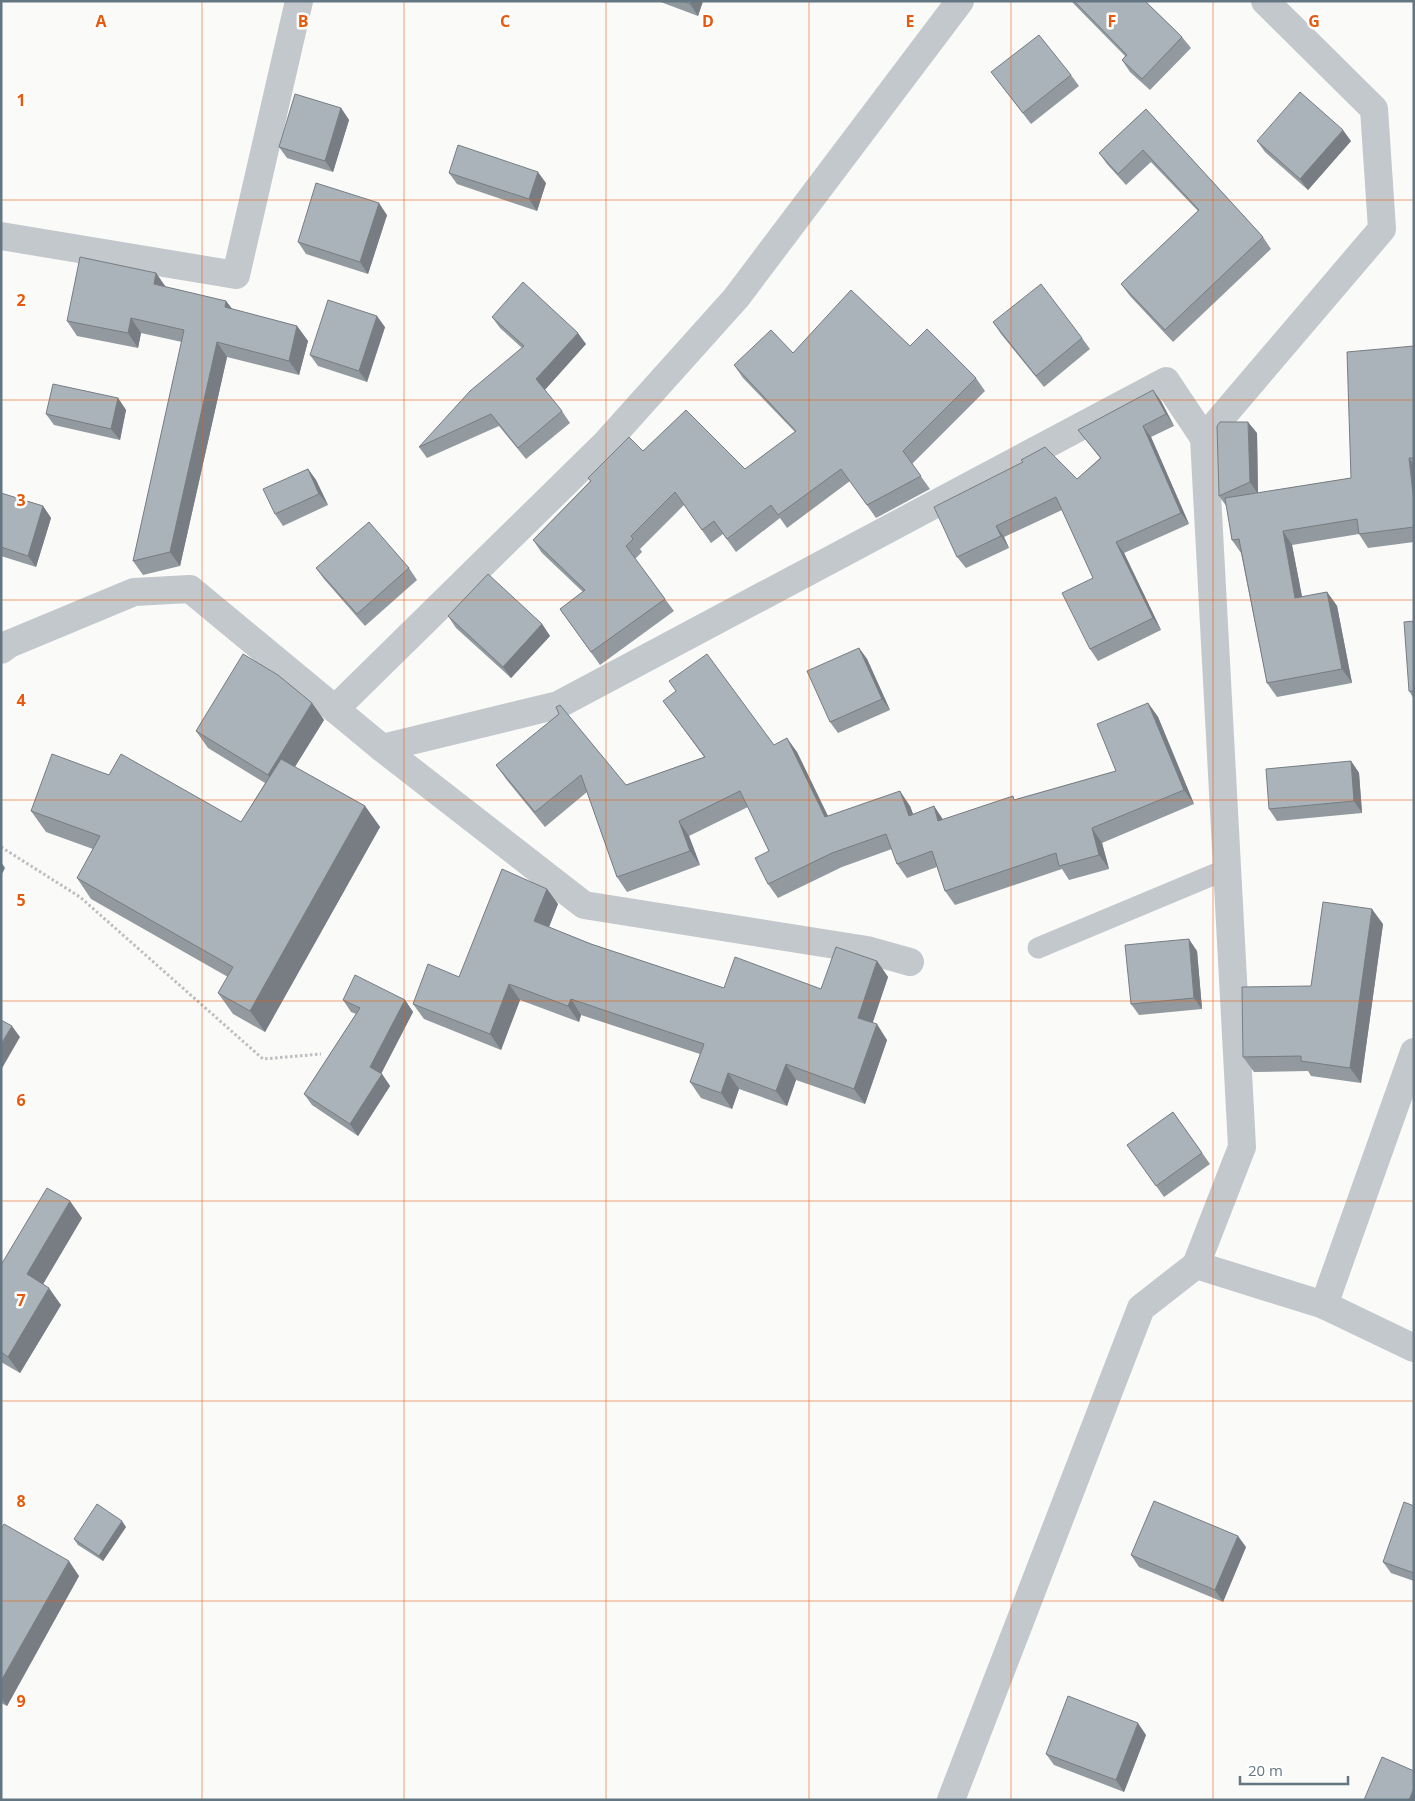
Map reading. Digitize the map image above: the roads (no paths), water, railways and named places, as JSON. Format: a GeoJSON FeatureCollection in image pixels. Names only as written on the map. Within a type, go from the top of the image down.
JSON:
{"type":"FeatureCollection","features":[{"type":"Feature","properties":{"kind":"street"},"geometry":{"type":"LineString","coordinates":[[1,236],[236,275],[299,1]]}},
{"type":"Feature","properties":{"kind":"street"},"geometry":{"type":"LineString","coordinates":[[335,709],[605,444],[736,298],[960,1]]}},
{"type":"Feature","properties":{"kind":"street"},"geometry":{"type":"LineString","coordinates":[[1204,438],[1382,229],[1374,110],[1264,1]]}},
{"type":"Feature","properties":{"kind":"street"},"geometry":{"type":"LineString","coordinates":[[382,748],[558,705],[1166,381],[1204,438],[1242,1147],[1196,1265],[1141,1308],[951,1800]]}},
{"type":"Feature","properties":{"kind":"street"},"geometry":{"type":"LineString","coordinates":[[1,650],[9,644],[134,592],[190,589],[382,748],[584,904],[867,950],[910,962]]}},
{"type":"Feature","properties":{"kind":"street"},"geometry":{"type":"LineString","coordinates":[[1324,1305],[1414,1052]]}},
{"type":"Feature","properties":{"kind":"street"},"geometry":{"type":"LineString","coordinates":[[1196,1265],[1324,1305],[1414,1348]]}},
{"type":"Feature","properties":{"kind":"lane"},"geometry":{"type":"LineString","coordinates":[[1038,948],[1227,868]]}}]}
